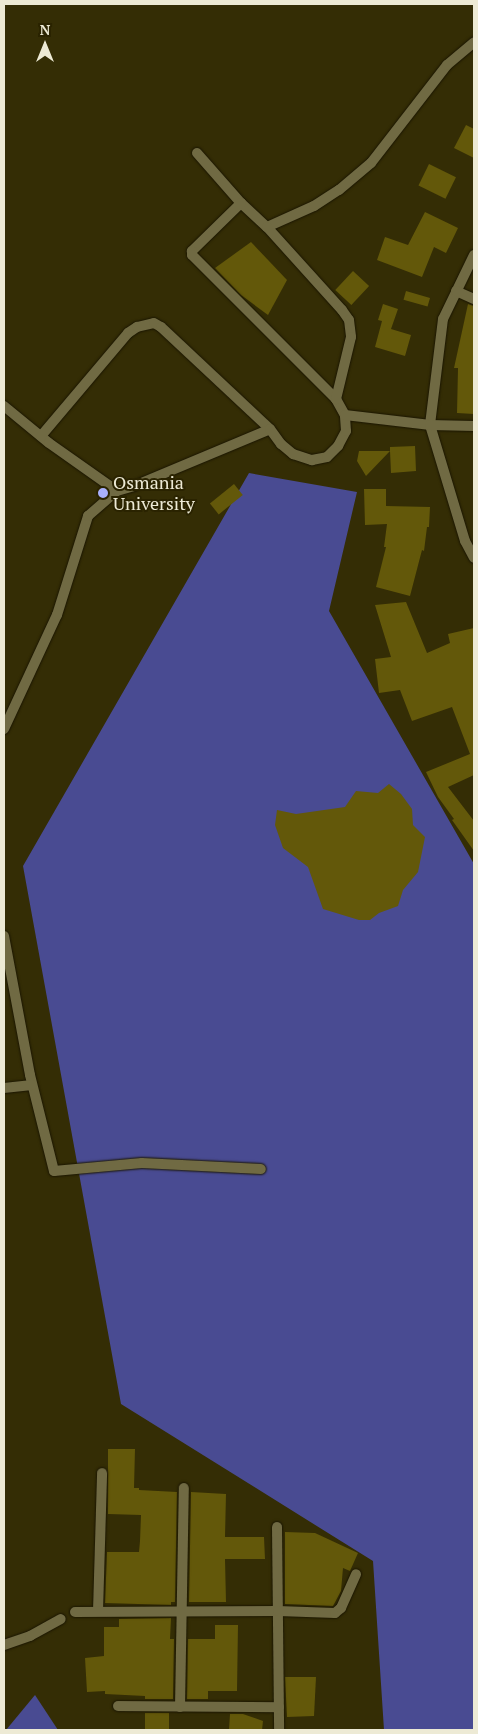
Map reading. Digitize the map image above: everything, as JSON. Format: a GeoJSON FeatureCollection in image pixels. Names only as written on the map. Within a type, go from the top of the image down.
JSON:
{"type":"FeatureCollection","features":[{"type":"Feature","properties":{"kind":"street"},"geometry":{"type":"LineString","coordinates":[[267,227],[314,206],[339,190],[371,163],[447,65],[474,42]]}},
{"type":"Feature","properties":{"kind":"street"},"geometry":{"type":"LineString","coordinates":[[197,153],[241,204],[267,227],[348,320],[351,336],[336,399]]}},
{"type":"Feature","properties":{"kind":"street"},"geometry":{"type":"LineString","coordinates":[[41,436],[128,333],[137,327],[154,323],[161,327],[270,429],[281,444],[293,454],[312,460],[327,457],[338,446],[346,431],[345,415],[336,399],[192,255],[192,250],[241,204]]}},
{"type":"Feature","properties":{"kind":"street"},"geometry":{"type":"LineString","coordinates":[[474,256],[443,319],[430,425],[465,540],[474,558]]}},
{"type":"Feature","properties":{"kind":"street"},"geometry":{"type":"LineString","coordinates":[[456,291],[474,299]]}},
{"type":"Feature","properties":{"kind":"street"},"geometry":{"type":"LineString","coordinates":[[4,406],[41,436],[117,491]]}},
{"type":"Feature","properties":{"kind":"street"},"geometry":{"type":"LineString","coordinates":[[345,415],[430,425],[474,426]]}},
{"type":"Feature","properties":{"kind":"street"},"geometry":{"type":"LineString","coordinates":[[4,729],[57,615],[88,516],[117,491],[143,483],[270,429]]}},
{"type":"Feature","properties":{"kind":"street"},"geometry":{"type":"LineString","coordinates":[[4,936],[32,1085],[54,1171],[142,1163],[261,1169]]}},
{"type":"Feature","properties":{"kind":"street"},"geometry":{"type":"LineString","coordinates":[[4,1088],[32,1085]]}},
{"type":"Feature","properties":{"kind":"street"},"geometry":{"type":"LineString","coordinates":[[98,1611],[102,1473]]}},
{"type":"Feature","properties":{"kind":"street"},"geometry":{"type":"LineString","coordinates":[[180,1707],[184,1488]]}},
{"type":"Feature","properties":{"kind":"street"},"geometry":{"type":"LineString","coordinates":[[277,1527],[279,1730]]}},
{"type":"Feature","properties":{"kind":"street"},"geometry":{"type":"LineString","coordinates":[[75,1612],[181,1610],[338,1612],[356,1574]]}},
{"type":"Feature","properties":{"kind":"street"},"geometry":{"type":"LineString","coordinates":[[4,1645],[30,1636],[61,1619]]}},
{"type":"Feature","properties":{"kind":"street"},"geometry":{"type":"LineString","coordinates":[[118,1706],[279,1707]]}},
{"type":"Feature","properties":{"kind":"shaded area"},"geometry":{"type":"Polygon","coordinates":[[[249,473],[357,492],[329,611],[474,864],[474,1730],[384,1730],[373,1561],[121,1404],[23,866],[249,473]]]}},
{"type":"Feature","properties":{"kind":"shaded area"},"geometry":{"type":"Polygon","coordinates":[[[35,1695],[58,1730],[6,1730],[35,1695]]]}},
{"type":"Feature","properties":{"kind":"building"},"geometry":{"type":"Polygon","coordinates":[[[466,125],[474,129],[474,158],[454,148],[466,125]]]}},
{"type":"Feature","properties":{"kind":"building"},"geometry":{"type":"Polygon","coordinates":[[[429,164],[456,177],[445,199],[418,186],[429,164]]]}},
{"type":"Feature","properties":{"kind":"building"},"geometry":{"type":"Polygon","coordinates":[[[425,212],[458,228],[446,253],[434,247],[422,277],[377,260],[385,237],[408,245],[425,212]]]}},
{"type":"Feature","properties":{"kind":"building"},"geometry":{"type":"Polygon","coordinates":[[[251,242],[287,280],[268,315],[241,295],[215,268],[251,242]]]}},
{"type":"Feature","properties":{"kind":"building"},"geometry":{"type":"Polygon","coordinates":[[[353,271],[369,286],[351,305],[335,290],[353,271]]]}},
{"type":"Feature","properties":{"kind":"building"},"geometry":{"type":"Polygon","coordinates":[[[406,291],[430,298],[428,307],[404,300],[406,291]]]}},
{"type":"Feature","properties":{"kind":"building"},"geometry":{"type":"Polygon","coordinates":[[[383,304],[398,309],[391,329],[411,335],[405,356],[375,347],[382,321],[378,320],[383,304]]]}},
{"type":"Feature","properties":{"kind":"building"},"geometry":{"type":"Polygon","coordinates":[[[468,304],[474,306],[474,414],[457,413],[458,368],[454,368],[468,304]]]}},
{"type":"Feature","properties":{"kind":"building"},"geometry":{"type":"Polygon","coordinates":[[[415,446],[416,471],[391,473],[390,447],[415,446]]]}},
{"type":"Feature","properties":{"kind":"building"},"geometry":{"type":"Polygon","coordinates":[[[359,451],[390,451],[366,476],[357,461],[359,451]]]}},
{"type":"Feature","properties":{"kind":"building"},"geometry":{"type":"Polygon","coordinates":[[[234,484],[243,495],[219,514],[210,504],[234,484]]]}},
{"type":"Feature","properties":{"kind":"building"},"geometry":{"type":"Polygon","coordinates":[[[364,489],[386,489],[386,506],[430,507],[429,527],[427,527],[424,551],[422,550],[410,596],[376,587],[386,547],[384,547],[387,524],[365,525],[364,489]]]}},
{"type":"Feature","properties":{"kind":"building"},"geometry":{"type":"Polygon","coordinates":[[[406,602],[427,653],[450,643],[448,634],[474,628],[474,775],[448,787],[474,821],[474,851],[438,797],[426,772],[470,754],[452,707],[412,721],[400,690],[379,693],[375,659],[391,657],[375,605],[406,602]]]}},
{"type":"Feature","properties":{"kind":"building"},"geometry":{"type":"Polygon","coordinates":[[[389,784],[401,794],[412,809],[413,825],[425,837],[418,872],[403,890],[398,906],[379,913],[370,920],[359,920],[323,909],[308,867],[283,848],[275,825],[277,810],[296,814],[345,807],[356,791],[378,793],[389,784]]]}},
{"type":"Feature","properties":{"kind":"building"},"geometry":{"type":"Polygon","coordinates":[[[108,1449],[135,1449],[134,1488],[139,1488],[139,1490],[177,1492],[175,1602],[171,1602],[171,1605],[105,1603],[107,1552],[139,1552],[141,1515],[108,1514],[108,1449]]]}},
{"type":"Feature","properties":{"kind":"building"},"geometry":{"type":"Polygon","coordinates":[[[191,1492],[226,1494],[225,1537],[264,1537],[265,1559],[225,1559],[226,1602],[189,1602],[191,1492]]]}},
{"type":"Feature","properties":{"kind":"building"},"geometry":{"type":"Polygon","coordinates":[[[285,1532],[315,1533],[358,1553],[350,1571],[343,1568],[341,1591],[333,1606],[285,1604],[285,1532]]]}},
{"type":"Feature","properties":{"kind":"building"},"geometry":{"type":"Polygon","coordinates":[[[171,1618],[170,1639],[174,1639],[173,1699],[145,1699],[145,1696],[105,1694],[105,1691],[87,1692],[85,1658],[104,1656],[104,1627],[119,1627],[119,1619],[171,1618]]]}},
{"type":"Feature","properties":{"kind":"building"},"geometry":{"type":"Polygon","coordinates":[[[215,1625],[238,1625],[237,1691],[208,1691],[208,1699],[187,1699],[188,1639],[215,1639],[215,1625]]]}},
{"type":"Feature","properties":{"kind":"building"},"geometry":{"type":"Polygon","coordinates":[[[285,1677],[316,1677],[314,1716],[287,1717],[285,1677]]]}},
{"type":"Feature","properties":{"kind":"building"},"geometry":{"type":"Polygon","coordinates":[[[145,1713],[169,1713],[169,1730],[145,1730],[145,1713]]]}},
{"type":"Feature","properties":{"kind":"building"},"geometry":{"type":"Polygon","coordinates":[[[230,1714],[243,1714],[263,1721],[262,1730],[229,1730],[230,1714]]]}},
{"type":"Feature","properties":{"kind":"place","name":"Osmania University"},"geometry":{"type":"Point","coordinates":[103,493]}}]}
